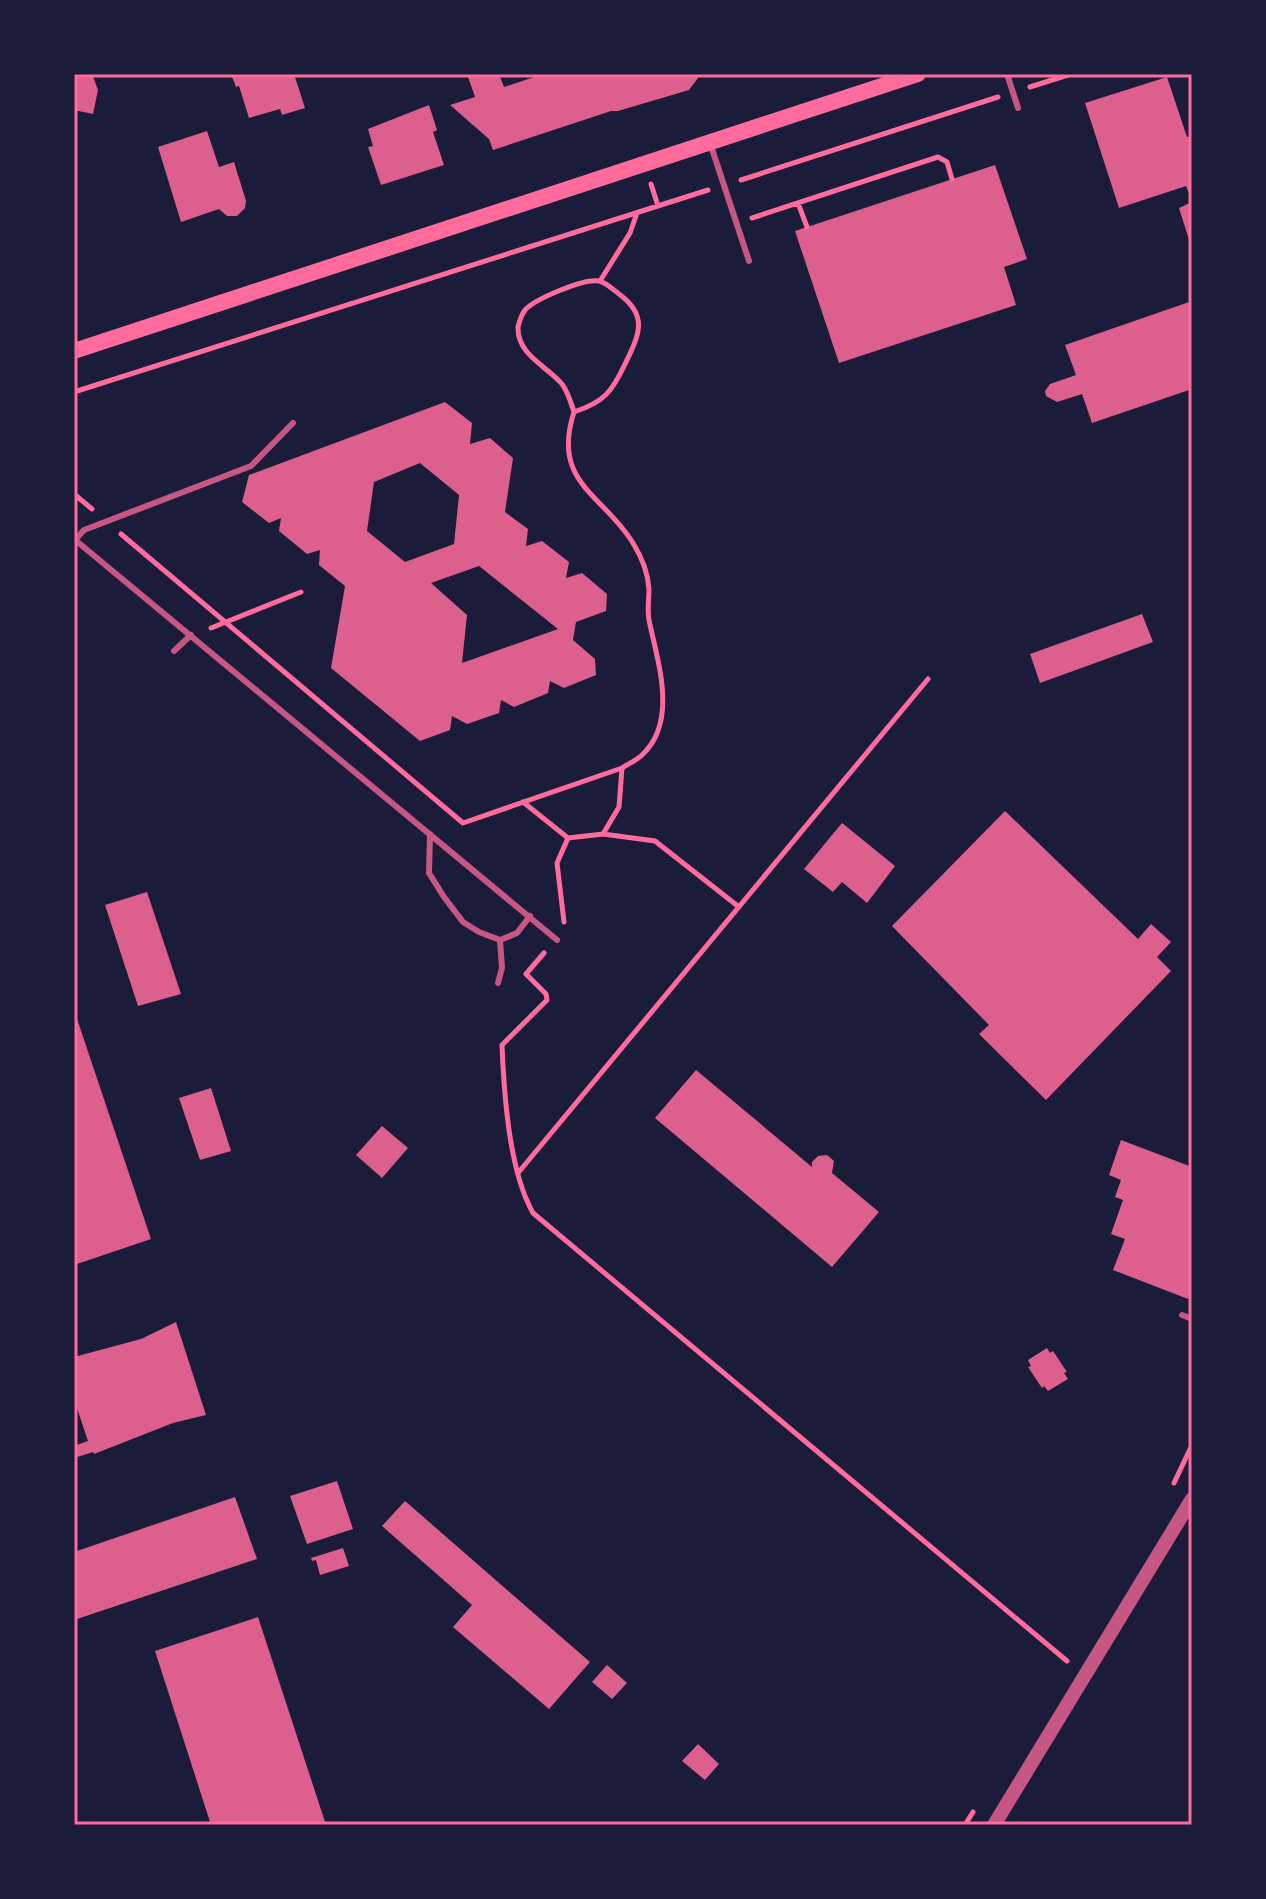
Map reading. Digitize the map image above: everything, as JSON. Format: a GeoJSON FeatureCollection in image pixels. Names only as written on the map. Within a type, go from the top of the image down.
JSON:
{"type":"FeatureCollection","features":[{"type":"Feature","properties":{"kind":"main road"},"geometry":{"type":"LineString","coordinates":[[74,351],[918,74]]}},
{"type":"Feature","properties":{"kind":"street"},"geometry":{"type":"LineString","coordinates":[[994,1825],[1192,1499]]}},
{"type":"Feature","properties":{"kind":"lane"},"geometry":{"type":"LineString","coordinates":[[1007,74],[1018,108]]}},
{"type":"Feature","properties":{"kind":"lane"},"geometry":{"type":"LineString","coordinates":[[710,142],[749,261]]}},
{"type":"Feature","properties":{"kind":"lane"},"geometry":{"type":"LineString","coordinates":[[293,423],[251,466],[84,530],[74,540],[557,940]]}},
{"type":"Feature","properties":{"kind":"lane"},"geometry":{"type":"LineString","coordinates":[[174,651],[191,635]]}},
{"type":"Feature","properties":{"kind":"lane"},"geometry":{"type":"LineString","coordinates":[[430,834],[429,873],[463,922],[500,940],[517,933],[530,916]]}},
{"type":"Feature","properties":{"kind":"lane"},"geometry":{"type":"LineString","coordinates":[[498,983],[502,968],[500,940]]}},
{"type":"Feature","properties":{"kind":"lane"},"geometry":{"type":"LineString","coordinates":[[1182,1315],[1192,1319]]}},
{"type":"Feature","properties":{"kind":"path"},"geometry":{"type":"LineString","coordinates":[[74,392],[1071,74]]}},
{"type":"Feature","properties":{"kind":"path"},"geometry":{"type":"LineString","coordinates":[[736,223],[938,157],[947,162],[952,179]]}},
{"type":"Feature","properties":{"kind":"path"},"geometry":{"type":"LineString","coordinates":[[651,183],[658,206]]}},
{"type":"Feature","properties":{"kind":"path"},"geometry":{"type":"LineString","coordinates":[[798,203],[807,227]]}},
{"type":"Feature","properties":{"kind":"path"},"geometry":{"type":"LineString","coordinates":[[600,281],[630,233],[637,213]]}},
{"type":"Feature","properties":{"kind":"path"},"geometry":{"type":"LineString","coordinates":[[74,494],[463,823],[622,768],[643,755],[655,735],[661,714],[661,668],[648,617],[649,586],[643,564],[619,524],[580,482],[569,457],[567,434],[574,412],[563,385],[522,346],[518,327],[523,312],[543,298],[600,281],[622,295],[638,313],[640,324],[614,389],[594,406],[574,412]]}},
{"type":"Feature","properties":{"kind":"path"},"geometry":{"type":"LineString","coordinates":[[191,635],[301,592]]}},
{"type":"Feature","properties":{"kind":"path"},"geometry":{"type":"LineString","coordinates":[[517,1174],[928,679]]}},
{"type":"Feature","properties":{"kind":"path"},"geometry":{"type":"LineString","coordinates":[[603,834],[619,807],[622,768]]}},
{"type":"Feature","properties":{"kind":"path"},"geometry":{"type":"LineString","coordinates":[[523,802],[568,838],[603,834],[655,841],[739,907]]}},
{"type":"Feature","properties":{"kind":"path"},"geometry":{"type":"LineString","coordinates":[[568,838],[557,863],[564,925],[557,940],[526,974],[546,994],[547,1000],[502,1045],[507,1109],[517,1174],[522,1193],[533,1213],[1067,1661]]}},
{"type":"Feature","properties":{"kind":"building"},"geometry":{"type":"Polygon","coordinates":[[[74,74],[92,74],[98,90],[93,114],[74,110],[74,74]]]}},
{"type":"Feature","properties":{"kind":"building"},"geometry":{"type":"Polygon","coordinates":[[[231,74],[294,74],[305,108],[282,115],[280,109],[249,118],[239,86],[236,87],[231,74]]]}},
{"type":"Feature","properties":{"kind":"building"},"geometry":{"type":"Polygon","coordinates":[[[467,74],[499,74],[504,87],[543,74],[701,74],[689,90],[611,111],[493,150],[489,139],[450,105],[475,97],[467,74]]]}},
{"type":"Feature","properties":{"kind":"building"},"geometry":{"type":"Polygon","coordinates":[[[1167,77],[1187,137],[1192,135],[1192,201],[1186,186],[1119,208],[1085,103],[1167,77]]]}},
{"type":"Feature","properties":{"kind":"building"},"geometry":{"type":"Polygon","coordinates":[[[429,105],[437,130],[433,132],[444,165],[381,185],[368,147],[373,146],[368,129],[429,105]]]}},
{"type":"Feature","properties":{"kind":"building"},"geometry":{"type":"Polygon","coordinates":[[[207,131],[219,167],[234,162],[246,201],[245,208],[237,216],[227,216],[219,209],[181,222],[158,147],[207,131]]]}},
{"type":"Feature","properties":{"kind":"building"},"geometry":{"type":"Polygon","coordinates":[[[995,165],[1027,259],[1004,267],[1016,305],[839,363],[795,231],[995,165]]]}},
{"type":"Feature","properties":{"kind":"building"},"geometry":{"type":"Polygon","coordinates":[[[1192,202],[1192,246],[1191,246],[1179,208],[1192,202]]]}},
{"type":"Feature","properties":{"kind":"building"},"geometry":{"type":"Polygon","coordinates":[[[1192,301],[1192,389],[1092,423],[1082,394],[1057,402],[1046,396],[1045,391],[1050,384],[1076,375],[1065,345],[1192,301]]]}},
{"type":"Feature","properties":{"kind":"building"},"geometry":{"type":"Polygon","coordinates":[[[445,402],[472,423],[470,444],[490,438],[513,458],[505,512],[528,529],[526,546],[542,541],[569,562],[566,578],[582,573],[607,594],[606,611],[576,622],[573,640],[595,659],[596,675],[564,688],[550,681],[548,693],[514,707],[501,700],[499,713],[467,724],[452,716],[450,730],[420,741],[331,668],[345,586],[319,565],[320,550],[307,554],[279,531],[281,518],[269,523],[242,502],[249,475],[445,402]],[[420,463],[374,482],[367,531],[405,562],[454,544],[459,495],[420,463]],[[479,566],[431,583],[467,615],[462,663],[558,629],[479,566]]]}},
{"type":"Feature","properties":{"kind":"building"},"geometry":{"type":"Polygon","coordinates":[[[1142,614],[1153,642],[1040,683],[1030,654],[1142,614]]]}},
{"type":"Feature","properties":{"kind":"building"},"geometry":{"type":"Polygon","coordinates":[[[1005,811],[1138,939],[1151,924],[1171,942],[1157,957],[1171,971],[1046,1100],[979,1034],[989,1025],[892,926],[1005,811]]]}},
{"type":"Feature","properties":{"kind":"building"},"geometry":{"type":"Polygon","coordinates":[[[842,823],[895,866],[867,903],[842,882],[833,892],[804,869],[842,823]]]}},
{"type":"Feature","properties":{"kind":"building"},"geometry":{"type":"Polygon","coordinates":[[[147,892],[181,994],[138,1006],[105,905],[147,892]]]}},
{"type":"Feature","properties":{"kind":"building"},"geometry":{"type":"Polygon","coordinates":[[[74,1010],[151,1239],[74,1265],[74,1010]]]}},
{"type":"Feature","properties":{"kind":"building"},"geometry":{"type":"Polygon","coordinates":[[[696,1070],[812,1167],[818,1156],[827,1155],[834,1161],[832,1173],[879,1212],[832,1267],[655,1118],[696,1070]]]}},
{"type":"Feature","properties":{"kind":"building"},"geometry":{"type":"Polygon","coordinates":[[[211,1088],[231,1151],[200,1160],[179,1098],[211,1088]]]}},
{"type":"Feature","properties":{"kind":"building"},"geometry":{"type":"Polygon","coordinates":[[[382,1126],[408,1148],[382,1178],[356,1155],[382,1126]]]}},
{"type":"Feature","properties":{"kind":"building"},"geometry":{"type":"Polygon","coordinates":[[[1121,1140],[1192,1167],[1192,1288],[1188,1299],[1113,1270],[1125,1239],[1111,1234],[1123,1200],[1115,1197],[1121,1180],[1109,1175],[1121,1140]]]}},
{"type":"Feature","properties":{"kind":"building"},"geometry":{"type":"Polygon","coordinates":[[[176,1322],[206,1415],[173,1423],[94,1454],[74,1458],[74,1446],[88,1441],[74,1399],[74,1357],[141,1339],[176,1322]]]}},
{"type":"Feature","properties":{"kind":"building"},"geometry":{"type":"Polygon","coordinates":[[[1047,1348],[1050,1353],[1053,1351],[1067,1372],[1064,1373],[1068,1379],[1048,1391],[1044,1386],[1042,1388],[1028,1367],[1031,1366],[1028,1360],[1047,1348]]]}},
{"type":"Feature","properties":{"kind":"building"},"geometry":{"type":"Polygon","coordinates":[[[337,1481],[353,1529],[307,1544],[290,1496],[337,1481]]]}},
{"type":"Feature","properties":{"kind":"building"},"geometry":{"type":"Polygon","coordinates":[[[235,1497],[257,1559],[74,1620],[74,1552],[235,1497]]]}},
{"type":"Feature","properties":{"kind":"building"},"geometry":{"type":"Polygon","coordinates":[[[405,1501],[590,1662],[549,1709],[453,1627],[472,1605],[382,1526],[405,1501]]]}},
{"type":"Feature","properties":{"kind":"building"},"geometry":{"type":"Polygon","coordinates":[[[343,1548],[349,1566],[320,1575],[316,1560],[312,1561],[311,1558],[343,1548]]]}},
{"type":"Feature","properties":{"kind":"building"},"geometry":{"type":"Polygon","coordinates":[[[258,1617],[326,1825],[211,1825],[155,1651],[258,1617]]]}},
{"type":"Feature","properties":{"kind":"building"},"geometry":{"type":"Polygon","coordinates":[[[607,1665],[627,1683],[612,1699],[592,1682],[607,1665]]]}},
{"type":"Feature","properties":{"kind":"building"},"geometry":{"type":"Polygon","coordinates":[[[698,1744],[719,1764],[705,1780],[682,1761],[698,1744]]]}}]}
